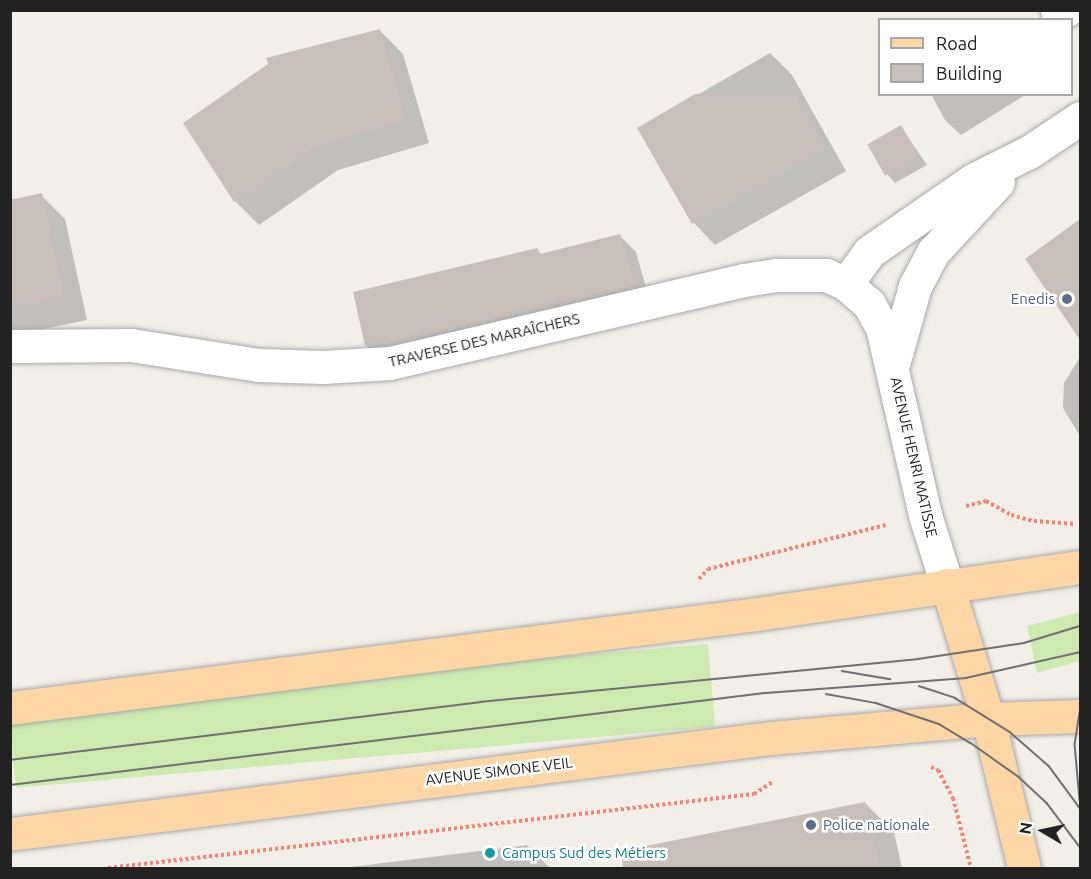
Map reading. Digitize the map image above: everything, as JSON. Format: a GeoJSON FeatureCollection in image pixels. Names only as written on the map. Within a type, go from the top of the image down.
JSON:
{"type":"FeatureCollection","features":[{"type":"Feature","properties":{"kind":"main road"},"geometry":{"type":"LineString","coordinates":[[10,708],[757,614],[1080,567]]}},
{"type":"Feature","properties":{"kind":"main road"},"geometry":{"type":"LineString","coordinates":[[947,585],[988,719],[1024,868]]}},
{"type":"Feature","properties":{"kind":"main road","name":"AVENUE SIMONE VEIL"},"geometry":{"type":"LineString","coordinates":[[10,834],[771,738],[988,719],[1080,716]]}},
{"type":"Feature","properties":{"kind":"street"},"geometry":{"type":"LineString","coordinates":[[1058,10],[1067,10]]}},
{"type":"Feature","properties":{"kind":"street","name":"AVENUE HENRI MATISSE"},"geometry":{"type":"LineString","coordinates":[[947,585],[925,515],[893,364],[882,327],[869,304],[846,284],[869,252],[973,180],[1029,152],[1080,118]]}},
{"type":"Feature","properties":{"kind":"street","name":"AVENUE HENRI MATISSE"},"geometry":{"type":"LineString","coordinates":[[893,364],[915,286],[934,251],[965,214],[1029,152]]}},
{"type":"Feature","properties":{"kind":"street","name":"TRAVERSE DES MARAÎCHERS"},"geometry":{"type":"LineString","coordinates":[[10,346],[131,345],[258,364],[322,368],[390,363],[744,280],[802,273],[826,275],[846,284]]}},
{"type":"Feature","properties":{"kind":"path"},"geometry":{"type":"LineString","coordinates":[[687,581],[698,579],[708,569],[751,561],[987,501],[1011,515],[1034,521],[1080,524]]}},
{"type":"Feature","properties":{"kind":"path"},"geometry":{"type":"LineString","coordinates":[[927,765],[938,770],[953,798],[971,868]]}},
{"type":"Feature","properties":{"kind":"path"},"geometry":{"type":"LineString","coordinates":[[108,868],[754,794],[784,776]]}},
{"type":"Feature","properties":{"kind":"green space"},"geometry":{"type":"Polygon","coordinates":[[[1080,612],[1080,661],[1037,673],[1027,626],[1080,612]]]}},
{"type":"Feature","properties":{"kind":"green space"},"geometry":{"type":"Polygon","coordinates":[[[708,644],[715,727],[16,788],[10,705],[708,644]]]}},
{"type":"Feature","properties":{"kind":"building"},"geometry":{"type":"Polygon","coordinates":[[[380,29],[406,120],[314,147],[234,202],[183,123],[268,64],[266,58],[380,29]]]}},
{"type":"Feature","properties":{"kind":"building"},"geometry":{"type":"Polygon","coordinates":[[[695,94],[795,94],[825,148],[692,224],[637,128],[695,94]]]}},
{"type":"Feature","properties":{"kind":"building"},"geometry":{"type":"Polygon","coordinates":[[[901,125],[919,156],[885,176],[867,144],[901,125]]]}},
{"type":"Feature","properties":{"kind":"building"},"geometry":{"type":"Polygon","coordinates":[[[42,193],[64,296],[10,307],[10,200],[42,193]]]}},
{"type":"Feature","properties":{"kind":"building","name":"Enedis"},"geometry":{"type":"Polygon","coordinates":[[[1080,219],[1080,340],[1025,259],[1080,219]]]}},
{"type":"Feature","properties":{"kind":"building"},"geometry":{"type":"Polygon","coordinates":[[[620,234],[635,286],[387,344],[365,346],[353,292],[537,248],[540,254],[620,234]]]}},
{"type":"Feature","properties":{"kind":"building","name":"Police nationale"},"geometry":{"type":"Polygon","coordinates":[[[865,802],[881,868],[623,868],[621,851],[865,802]]]}},
{"type":"Feature","properties":{"kind":"tram line"},"geometry":{"type":"LineString","coordinates":[[10,760],[480,702],[918,659],[1024,643],[1080,626]]}},
{"type":"Feature","properties":{"kind":"tram line"},"geometry":{"type":"LineString","coordinates":[[10,785],[766,693],[966,678],[1080,652]]}},
{"type":"Feature","properties":{"kind":"tram line"},"geometry":{"type":"LineString","coordinates":[[842,671],[890,679]]}},
{"type":"Feature","properties":{"kind":"tram line"},"geometry":{"type":"LineString","coordinates":[[919,686],[955,698],[1010,732],[1049,766],[1080,808]]}},
{"type":"Feature","properties":{"kind":"tram line"},"geometry":{"type":"LineString","coordinates":[[826,694],[876,703],[939,724],[971,743],[1019,777],[1047,803],[1080,847]]}},
{"type":"Feature","properties":{"kind":"tram line"},"geometry":{"type":"LineString","coordinates":[[1080,713],[1075,744],[1080,800]]}},
{"type":"Feature","properties":{"kind":"place","name":"Enedis"},"geometry":{"type":"Point","coordinates":[1067,299]}},
{"type":"Feature","properties":{"kind":"place","name":"Police nationale"},"geometry":{"type":"Point","coordinates":[811,825]}},
{"type":"Feature","properties":{"kind":"place","name":"Campus Sud des Métiers"},"geometry":{"type":"Point","coordinates":[490,853]}}]}
